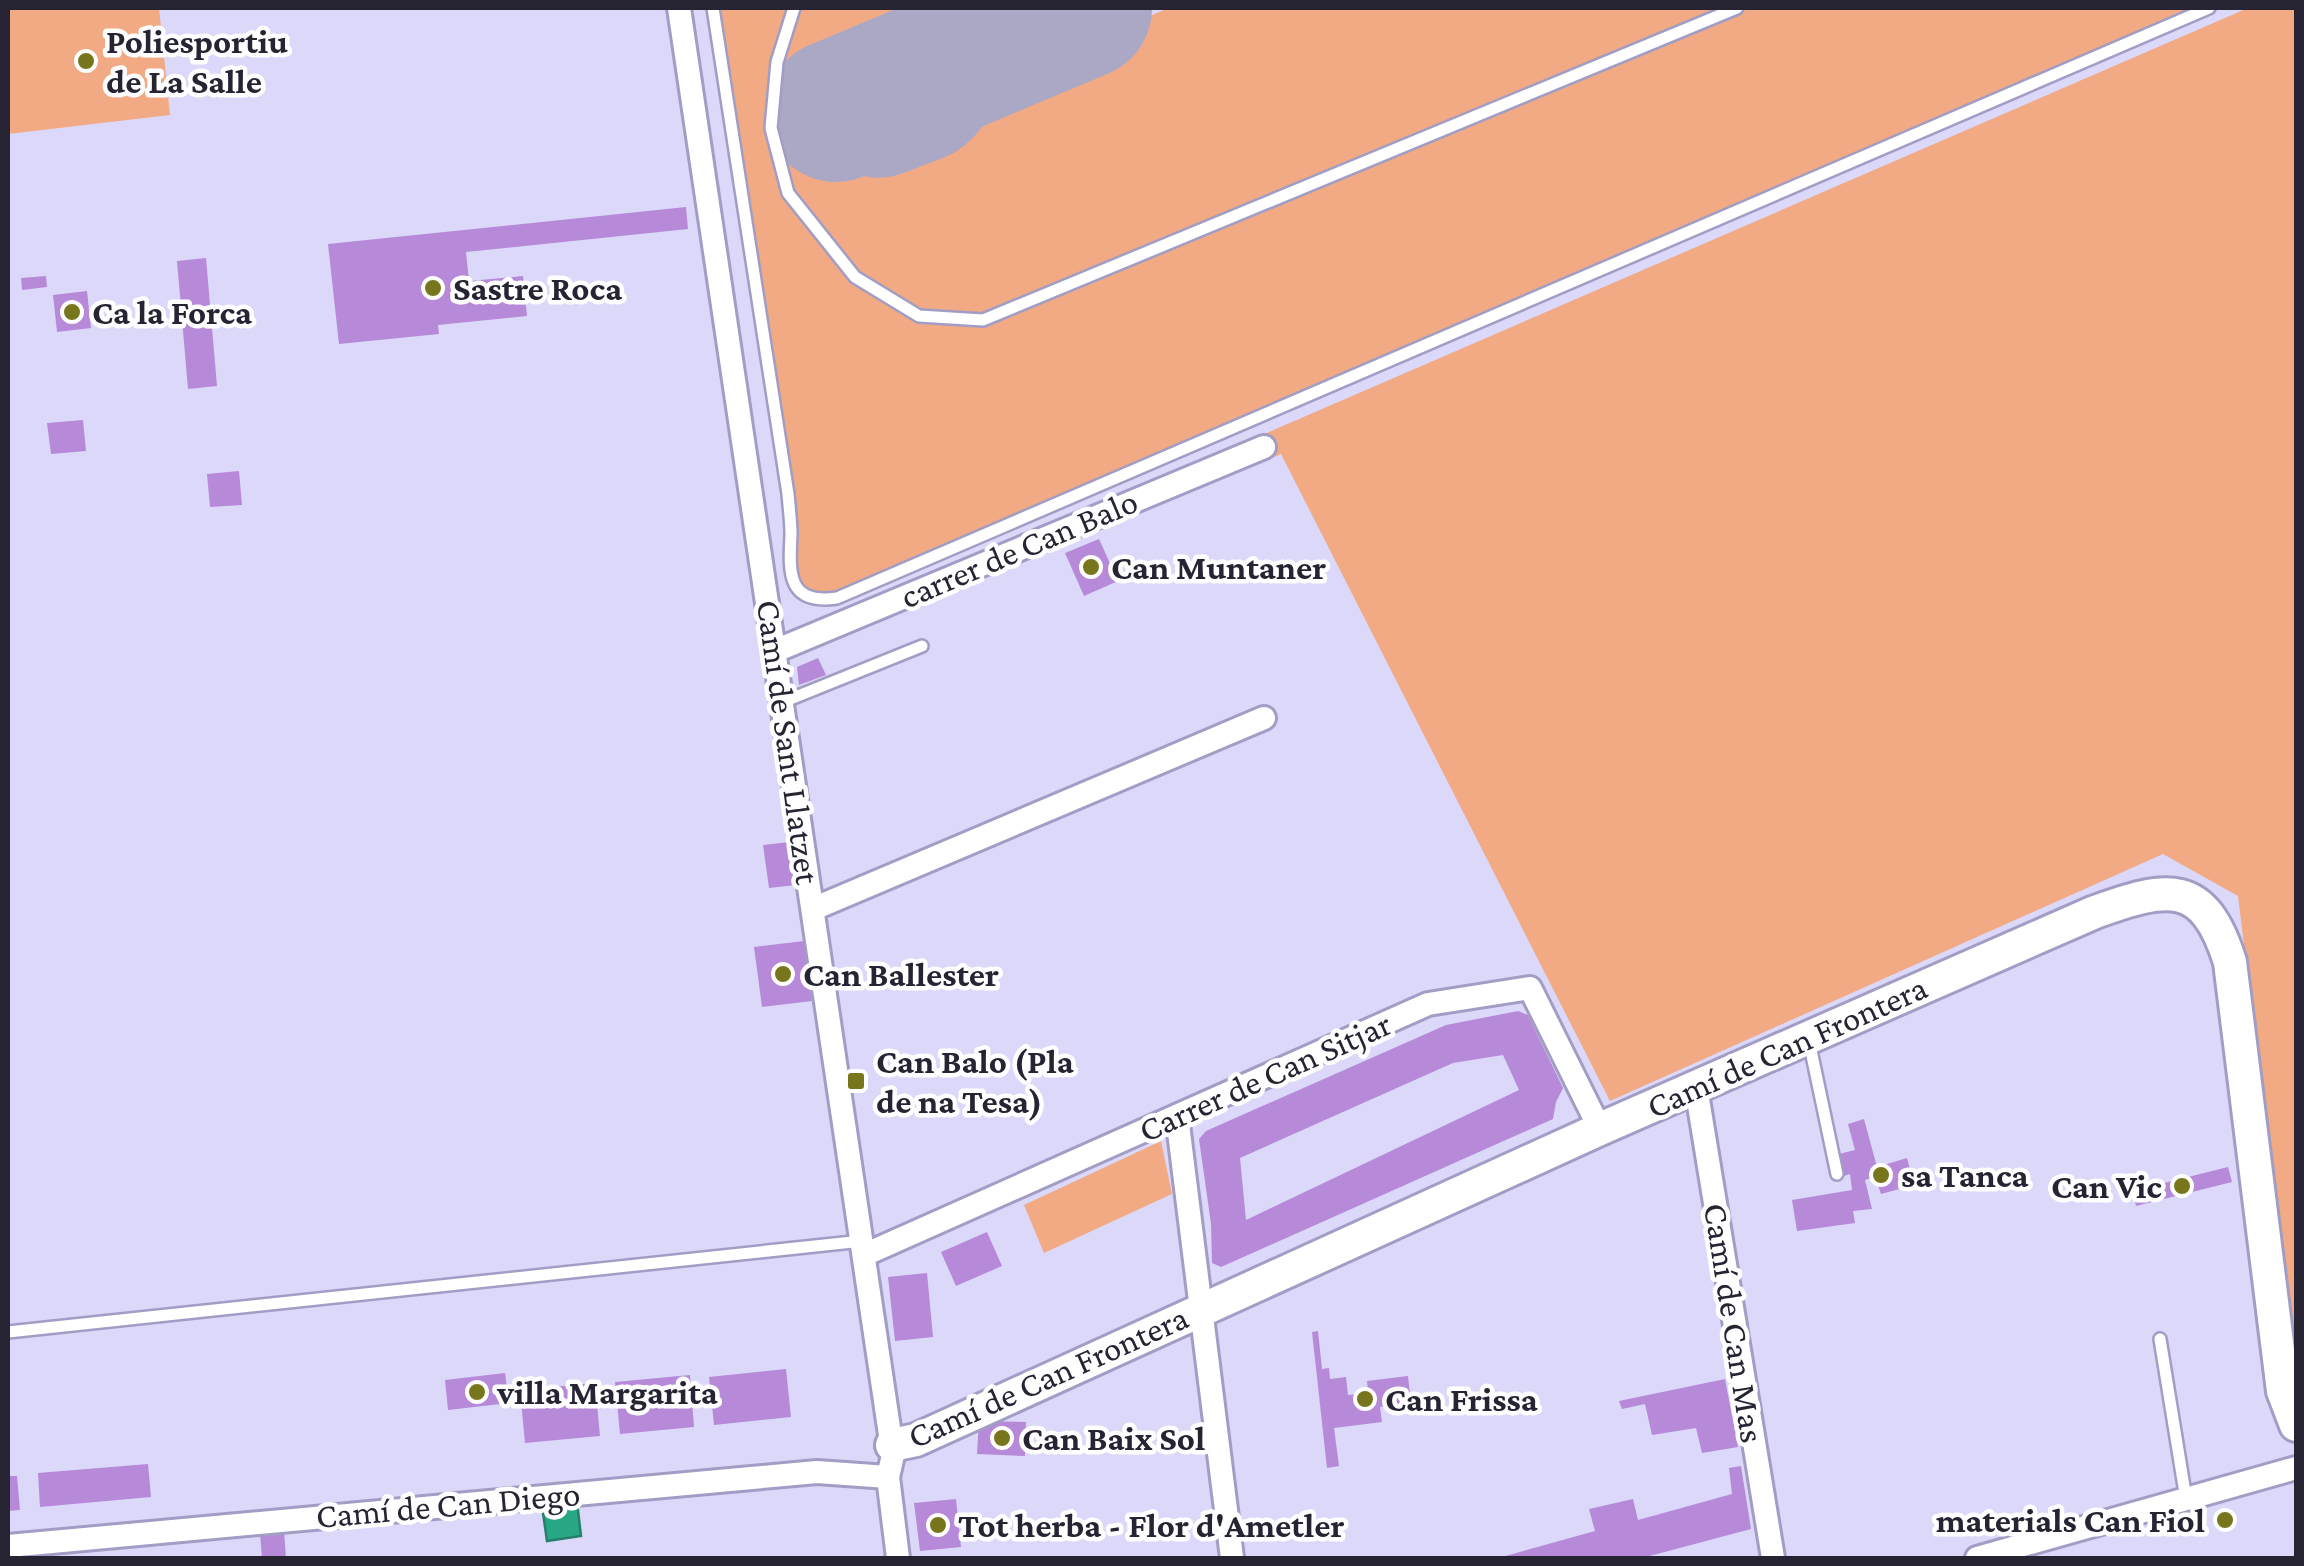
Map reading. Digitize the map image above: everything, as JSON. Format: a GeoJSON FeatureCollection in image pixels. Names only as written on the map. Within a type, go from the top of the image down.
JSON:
{"type":"FeatureCollection","features":[{"type":"Feature","properties":{"kind":"street","name":"Camí de Sant Llatzet"},"geometry":{"type":"LineString","coordinates":[[679,8],[863,1248],[898,1558]]}},
{"type":"Feature","properties":{"kind":"street","name":"carrer de Can Balo"},"geometry":{"type":"LineString","coordinates":[[775,651],[1264,447]]}},
{"type":"Feature","properties":{"kind":"street"},"geometry":{"type":"LineString","coordinates":[[813,909],[1264,718]]}},
{"type":"Feature","properties":{"kind":"street","name":"Camí de Can Frontera"},"geometry":{"type":"LineString","coordinates":[[890,1461],[916,1440],[1600,1128],[2125,902],[2170,894],[2208,911],[2230,962],[2283,1391],[2296,1425]]}},
{"type":"Feature","properties":{"kind":"street","name":"Carrer de Can Sitjar"},"geometry":{"type":"LineString","coordinates":[[863,1248],[1177,1116],[1428,1004],[1530,988],[1600,1128]]}},
{"type":"Feature","properties":{"kind":"street","name":"Camí de Can Mas"},"geometry":{"type":"LineString","coordinates":[[1696,1087],[1772,1558]]}},
{"type":"Feature","properties":{"kind":"street"},"geometry":{"type":"LineString","coordinates":[[1177,1116],[1232,1558]]}},
{"type":"Feature","properties":{"kind":"street","name":"Camí de Can Diego"},"geometry":{"type":"LineString","coordinates":[[8,1546],[797,1474],[890,1461]]}},
{"type":"Feature","properties":{"kind":"street"},"geometry":{"type":"LineString","coordinates":[[1977,1558],[2296,1468]]}},
{"type":"Feature","properties":{"kind":"lane"},"geometry":{"type":"LineString","coordinates":[[712,8],[788,494],[788,566],[800,592],[817,601],[837,598],[2208,8]]}},
{"type":"Feature","properties":{"kind":"lane"},"geometry":{"type":"LineString","coordinates":[[794,8],[777,62],[770,128],[788,193],[855,277],[919,316],[982,320],[1737,8]]}},
{"type":"Feature","properties":{"kind":"lane"},"geometry":{"type":"LineString","coordinates":[[782,702],[922,646]]}},
{"type":"Feature","properties":{"kind":"lane"},"geometry":{"type":"LineString","coordinates":[[1808,1036],[1837,1174]]}},
{"type":"Feature","properties":{"kind":"lane"},"geometry":{"type":"LineString","coordinates":[[8,1332],[863,1248]]}},
{"type":"Feature","properties":{"kind":"lane"},"geometry":{"type":"LineString","coordinates":[[2160,1340],[2186,1499]]}},
{"type":"Feature","properties":{"kind":"shaded area","name":"Poliesportiu de La Salle"},"geometry":{"type":"Polygon","coordinates":[[[8,8],[159,8],[170,115],[8,134],[8,8]]]}},
{"type":"Feature","properties":{"kind":"shaded area"},"geometry":{"type":"Polygon","coordinates":[[[713,8],[991,8],[816,82],[857,179],[956,136],[997,79],[1169,8],[2208,8],[837,598],[800,592],[713,8]]]}},
{"type":"Feature","properties":{"kind":"shaded area"},"geometry":{"type":"Polygon","coordinates":[[[2248,8],[2296,8],[2296,1372],[2238,896],[2163,854],[1610,1101],[1281,454],[1272,458],[1262,435],[2248,8]]]}},
{"type":"Feature","properties":{"kind":"shaded area"},"geometry":{"type":"Polygon","coordinates":[[[1161,1141],[1172,1194],[1044,1253],[1024,1205],[1161,1141]]]}},
{"type":"Feature","properties":{"kind":"shaded area"},"geometry":{"type":"Polygon","coordinates":[[[577,1502],[581,1536],[547,1541],[542,1506],[577,1502]]]}},
{"type":"Feature","properties":{"kind":"building"},"geometry":{"type":"Polygon","coordinates":[[[686,207],[688,229],[466,252],[469,281],[523,276],[527,316],[438,325],[439,334],[339,344],[328,244],[686,207]]]}},
{"type":"Feature","properties":{"kind":"building"},"geometry":{"type":"Polygon","coordinates":[[[206,258],[217,386],[188,389],[177,261],[206,258]]]}},
{"type":"Feature","properties":{"kind":"building"},"geometry":{"type":"Polygon","coordinates":[[[46,276],[47,287],[22,290],[21,278],[46,276]]]}},
{"type":"Feature","properties":{"kind":"building","name":"Ca la Forca"},"geometry":{"type":"Polygon","coordinates":[[[87,291],[91,328],[57,332],[53,295],[87,291]]]}},
{"type":"Feature","properties":{"kind":"building"},"geometry":{"type":"Polygon","coordinates":[[[83,420],[86,451],[51,454],[47,423],[83,420]]]}},
{"type":"Feature","properties":{"kind":"building"},"geometry":{"type":"Polygon","coordinates":[[[239,471],[242,505],[210,507],[207,474],[239,471]]]}},
{"type":"Feature","properties":{"kind":"building","name":"Can Muntaner"},"geometry":{"type":"Polygon","coordinates":[[[1099,539],[1118,581],[1084,596],[1065,553],[1099,539]]]}},
{"type":"Feature","properties":{"kind":"building"},"geometry":{"type":"Polygon","coordinates":[[[818,658],[826,675],[799,685],[797,667],[818,658]]]}},
{"type":"Feature","properties":{"kind":"building"},"geometry":{"type":"Polygon","coordinates":[[[790,842],[796,885],[769,888],[763,845],[790,842]]]}},
{"type":"Feature","properties":{"kind":"building","name":"Can Ballester"},"geometry":{"type":"Polygon","coordinates":[[[804,941],[812,1001],[762,1007],[754,947],[804,941]]]}},
{"type":"Feature","properties":{"kind":"building"},"geometry":{"type":"Polygon","coordinates":[[[1518,1011],[1528,1015],[1563,1088],[1553,1119],[1221,1267],[1212,1263],[1211,1224],[1199,1139],[1206,1131],[1446,1025],[1518,1011]],[[1503,1055],[1453,1063],[1240,1158],[1246,1220],[1519,1090],[1503,1055]]]}},
{"type":"Feature","properties":{"kind":"building","name":"sa Tanca"},"geometry":{"type":"Polygon","coordinates":[[[1864,1119],[1877,1167],[1907,1158],[1914,1185],[1881,1194],[1875,1177],[1865,1180],[1872,1209],[1853,1211],[1855,1223],[1797,1231],[1792,1200],[1852,1190],[1850,1174],[1844,1176],[1839,1154],[1855,1150],[1848,1124],[1864,1119]]]}},
{"type":"Feature","properties":{"kind":"building","name":"Can Vic"},"geometry":{"type":"Polygon","coordinates":[[[2228,1167],[2232,1182],[2136,1206],[2132,1191],[2228,1167]]]}},
{"type":"Feature","properties":{"kind":"building"},"geometry":{"type":"Polygon","coordinates":[[[987,1232],[1002,1266],[956,1286],[941,1252],[987,1232]]]}},
{"type":"Feature","properties":{"kind":"building"},"geometry":{"type":"Polygon","coordinates":[[[927,1273],[933,1337],[895,1341],[888,1277],[927,1273]]]}},
{"type":"Feature","properties":{"kind":"building","name":"Can Frissa"},"geometry":{"type":"Polygon","coordinates":[[[1318,1331],[1322,1369],[1329,1368],[1330,1379],[1346,1377],[1348,1395],[1368,1393],[1367,1381],[1408,1376],[1411,1403],[1380,1407],[1382,1422],[1334,1428],[1339,1466],[1327,1468],[1312,1332],[1318,1331]]]}},
{"type":"Feature","properties":{"kind":"building"},"geometry":{"type":"Polygon","coordinates":[[[786,1369],[791,1417],[714,1425],[709,1377],[786,1369]]]}},
{"type":"Feature","properties":{"kind":"building","name":"villa Margarita"},"geometry":{"type":"Polygon","coordinates":[[[505,1373],[509,1403],[448,1410],[445,1380],[505,1373]]]}},
{"type":"Feature","properties":{"kind":"building"},"geometry":{"type":"Polygon","coordinates":[[[690,1375],[694,1427],[620,1434],[615,1382],[690,1375]]]}},
{"type":"Feature","properties":{"kind":"building"},"geometry":{"type":"Polygon","coordinates":[[[1725,1379],[1738,1447],[1702,1453],[1696,1428],[1652,1435],[1645,1404],[1622,1409],[1619,1401],[1725,1379]]]}},
{"type":"Feature","properties":{"kind":"building"},"geometry":{"type":"Polygon","coordinates":[[[595,1383],[600,1436],[525,1443],[520,1390],[595,1383]]]}},
{"type":"Feature","properties":{"kind":"building","name":"Can Baix Sol"},"geometry":{"type":"Polygon","coordinates":[[[979,1421],[1026,1422],[1025,1456],[977,1454],[979,1421]]]}},
{"type":"Feature","properties":{"kind":"building"},"geometry":{"type":"Polygon","coordinates":[[[148,1464],[151,1497],[40,1507],[38,1473],[148,1464]]]}},
{"type":"Feature","properties":{"kind":"building"},"geometry":{"type":"Polygon","coordinates":[[[1741,1466],[1751,1529],[1642,1558],[1498,1558],[1595,1531],[1589,1509],[1633,1499],[1638,1520],[1732,1494],[1729,1468],[1741,1466]]]}},
{"type":"Feature","properties":{"kind":"building"},"geometry":{"type":"Polygon","coordinates":[[[8,1476],[17,1476],[20,1510],[8,1511],[8,1476]]]}},
{"type":"Feature","properties":{"kind":"building","name":"Tot herba - Flor d'Ametler"},"geometry":{"type":"Polygon","coordinates":[[[956,1499],[961,1547],[920,1551],[914,1503],[956,1499]]]}},
{"type":"Feature","properties":{"kind":"building"},"geometry":{"type":"Polygon","coordinates":[[[284,1531],[286,1558],[262,1558],[260,1533],[284,1531]]]}},
{"type":"Feature","properties":{"kind":"taxiway"},"geometry":{"type":"LineString","coordinates":[[1016,38],[995,58],[960,108],[938,128],[879,149],[863,145],[845,126],[843,103],[864,74],[885,66],[952,65],[1016,38]]}},
{"type":"Feature","properties":{"kind":"runway"},"geometry":{"type":"LineString","coordinates":[[836,111],[1081,8]]}},
{"type":"Feature","properties":{"kind":"place","name":"Poliesportiu de La Salle"},"geometry":{"type":"Point","coordinates":[86,61]}},
{"type":"Feature","properties":{"kind":"place","name":"Sastre Roca"},"geometry":{"type":"Point","coordinates":[433,288]}},
{"type":"Feature","properties":{"kind":"place","name":"Ca la Forca"},"geometry":{"type":"Point","coordinates":[72,312]}},
{"type":"Feature","properties":{"kind":"place","name":"Can Muntaner"},"geometry":{"type":"Point","coordinates":[1091,567]}},
{"type":"Feature","properties":{"kind":"place","name":"Can Ballester"},"geometry":{"type":"Point","coordinates":[783,974]}},
{"type":"Feature","properties":{"kind":"place","name":"Can Balo (Pla de na Tesa)"},"geometry":{"type":"Point","coordinates":[856,1081]}},
{"type":"Feature","properties":{"kind":"place","name":"sa Tanca"},"geometry":{"type":"Point","coordinates":[1881,1175]}},
{"type":"Feature","properties":{"kind":"place","name":"Can Vic"},"geometry":{"type":"Point","coordinates":[2182,1186]}},
{"type":"Feature","properties":{"kind":"place","name":"villa Margarita"},"geometry":{"type":"Point","coordinates":[477,1392]}},
{"type":"Feature","properties":{"kind":"place","name":"Can Frissa"},"geometry":{"type":"Point","coordinates":[1365,1399]}},
{"type":"Feature","properties":{"kind":"place","name":"Can Baix Sol"},"geometry":{"type":"Point","coordinates":[1002,1438]}},
{"type":"Feature","properties":{"kind":"place","name":"materials Can Fiol"},"geometry":{"type":"Point","coordinates":[2225,1520]}},
{"type":"Feature","properties":{"kind":"place","name":"Tot herba - Flor d'Ametler"},"geometry":{"type":"Point","coordinates":[938,1525]}}]}
